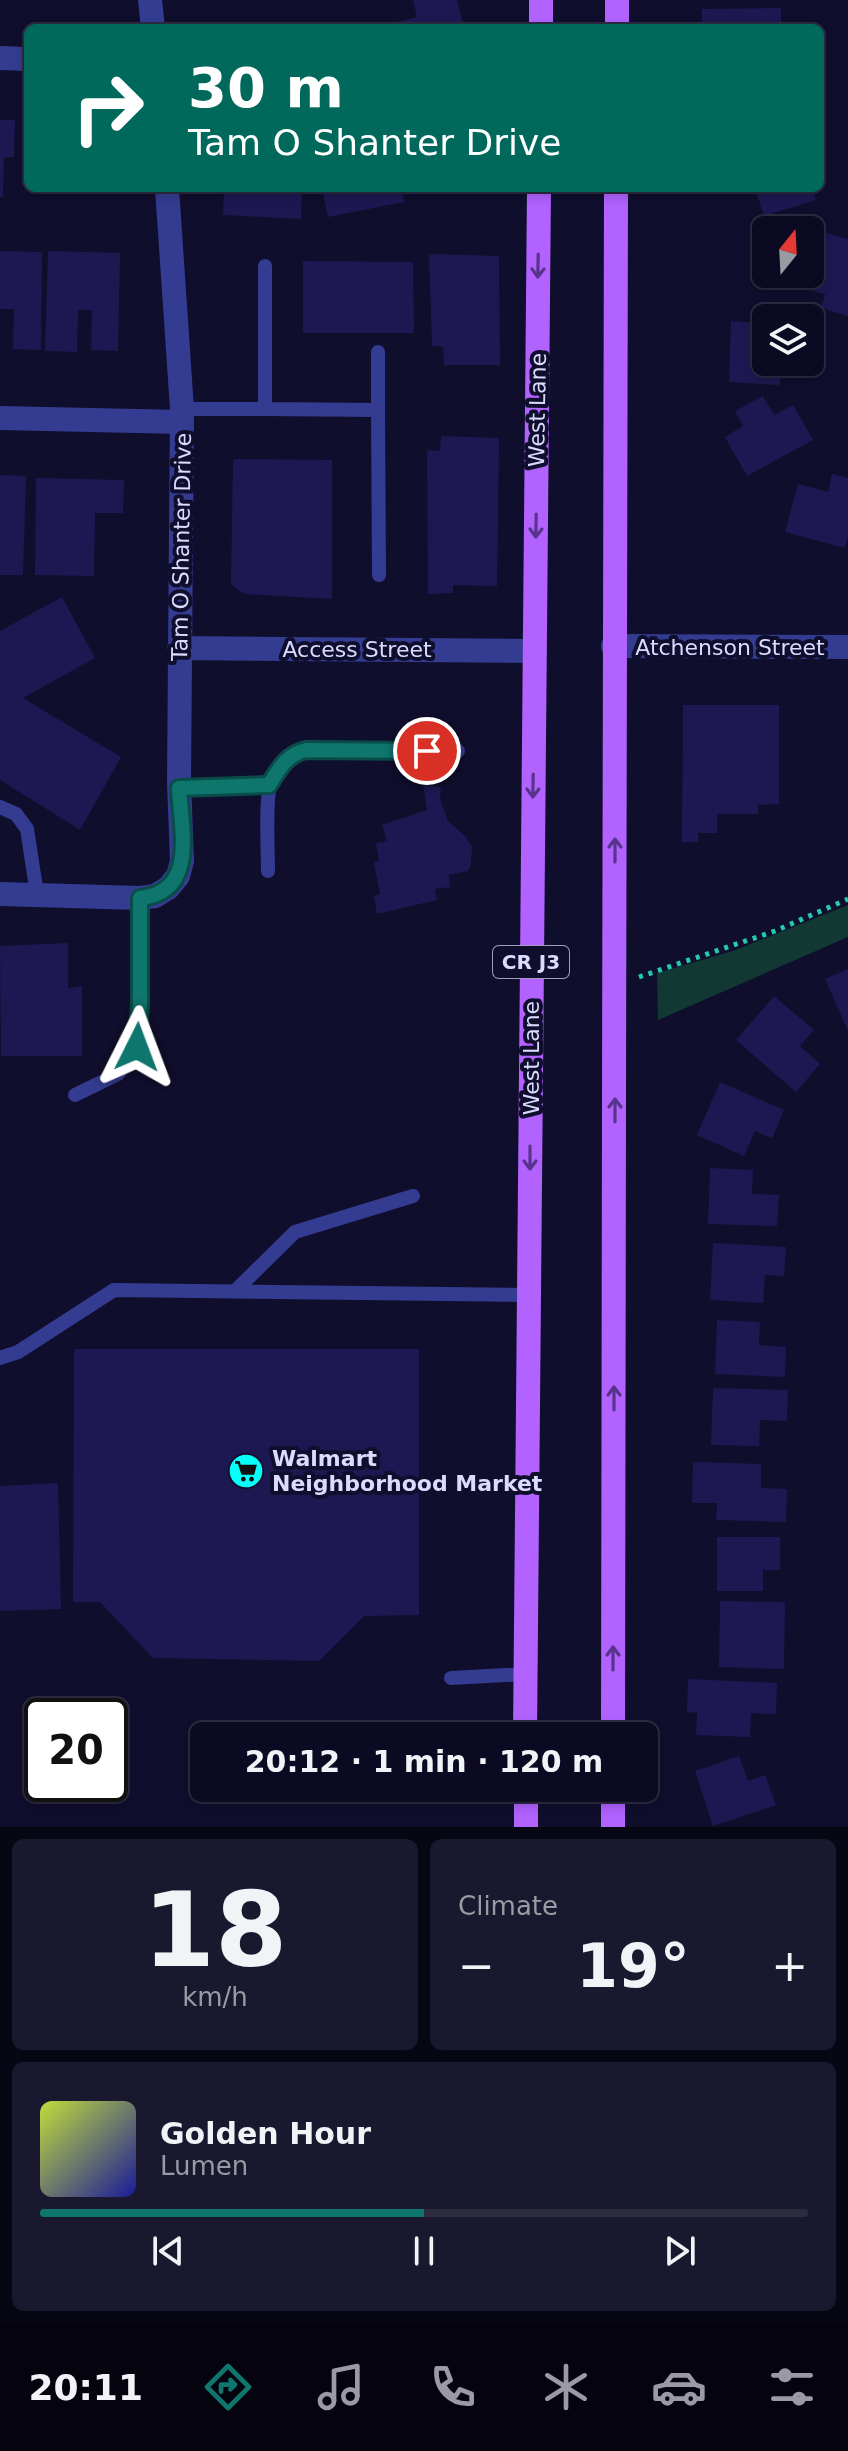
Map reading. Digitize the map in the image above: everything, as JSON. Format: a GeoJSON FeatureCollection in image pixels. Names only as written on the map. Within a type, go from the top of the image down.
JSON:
{"type":"FeatureCollection","features":[{"type":"Feature","properties":{"kind":"main road"},"geometry":{"type":"LineString","coordinates":[[541,0],[541,24]]}},
{"type":"Feature","properties":{"kind":"main road"},"geometry":{"type":"LineString","coordinates":[[617,0],[617,24]]}},
{"type":"Feature","properties":{"kind":"main road","name":"West Lane"},"geometry":{"type":"LineString","coordinates":[[525,1722],[539,192]]}},
{"type":"Feature","properties":{"kind":"main road"},"geometry":{"type":"LineString","coordinates":[[613,1722],[616,192]]}},
{"type":"Feature","properties":{"kind":"main road"},"geometry":{"type":"LineString","coordinates":[[526,1802],[526,1827]]}},
{"type":"Feature","properties":{"kind":"main road"},"geometry":{"type":"LineString","coordinates":[[613,1802],[613,1827]]}},
{"type":"Feature","properties":{"kind":"street"},"geometry":{"type":"LineString","coordinates":[[150,0],[153,24]]}},
{"type":"Feature","properties":{"kind":"street"},"geometry":{"type":"LineString","coordinates":[[0,58],[24,59]]}},
{"type":"Feature","properties":{"kind":"street","name":"Tam O Shanter Drive"},"geometry":{"type":"LineString","coordinates":[[148,897],[168,888],[178,876],[182,861],[179,648],[182,415],[167,192]]}},
{"type":"Feature","properties":{"kind":"street"},"geometry":{"type":"LineString","coordinates":[[0,418],[182,415]]}},
{"type":"Feature","properties":{"kind":"street","name":"Atchenson Street"},"geometry":{"type":"LineString","coordinates":[[613,646],[848,647]]}},
{"type":"Feature","properties":{"kind":"street","name":"Access Street"},"geometry":{"type":"LineString","coordinates":[[179,648],[535,651]]}},
{"type":"Feature","properties":{"kind":"street"},"geometry":{"type":"LineString","coordinates":[[0,894],[148,897]]}},
{"type":"Feature","properties":{"kind":"lane"},"geometry":{"type":"LineString","coordinates":[[265,266],[265,409]]}},
{"type":"Feature","properties":{"kind":"lane"},"geometry":{"type":"LineString","coordinates":[[378,352],[379,575]]}},
{"type":"Feature","properties":{"kind":"lane"},"geometry":{"type":"LineString","coordinates":[[182,415],[265,409],[378,410]]}},
{"type":"Feature","properties":{"kind":"lane"},"geometry":{"type":"LineString","coordinates":[[268,871],[269,785],[279,768],[294,753],[306,750],[458,751]]}},
{"type":"Feature","properties":{"kind":"lane"},"geometry":{"type":"LineString","coordinates":[[179,788],[269,785]]}},
{"type":"Feature","properties":{"kind":"lane"},"geometry":{"type":"LineString","coordinates":[[0,807],[16,814],[27,829],[37,894]]}},
{"type":"Feature","properties":{"kind":"lane"},"geometry":{"type":"LineString","coordinates":[[75,1095],[118,1074],[137,1047],[148,897]]}},
{"type":"Feature","properties":{"kind":"lane"},"geometry":{"type":"LineString","coordinates":[[235,1291],[295,1232],[413,1196]]}},
{"type":"Feature","properties":{"kind":"lane"},"geometry":{"type":"LineString","coordinates":[[0,1358],[18,1352],[114,1290],[529,1295]]}},
{"type":"Feature","properties":{"kind":"lane"},"geometry":{"type":"LineString","coordinates":[[451,1678],[525,1674]]}},
{"type":"Feature","properties":{"kind":"path"},"geometry":{"type":"LineString","coordinates":[[616,985],[775,931],[848,899]]}},
{"type":"Feature","properties":{"kind":"green space"},"geometry":{"type":"Polygon","coordinates":[[[848,905],[848,937],[658,1020],[657,973],[733,951],[848,905]]]}},
{"type":"Feature","properties":{"kind":"building"},"geometry":{"type":"Polygon","coordinates":[[[413,0],[457,0],[463,24],[389,24],[417,17],[413,0]]]}},
{"type":"Feature","properties":{"kind":"building"},"geometry":{"type":"Polygon","coordinates":[[[781,8],[781,24],[702,24],[702,9],[781,8]]]}},
{"type":"Feature","properties":{"kind":"building"},"geometry":{"type":"Polygon","coordinates":[[[0,120],[15,120],[14,157],[4,157],[3,197],[0,197],[0,120]]]}},
{"type":"Feature","properties":{"kind":"building"},"geometry":{"type":"Polygon","coordinates":[[[224,192],[302,192],[301,219],[223,215],[224,192]]]}},
{"type":"Feature","properties":{"kind":"building"},"geometry":{"type":"Polygon","coordinates":[[[323,192],[402,192],[404,202],[328,217],[323,192]]]}},
{"type":"Feature","properties":{"kind":"building"},"geometry":{"type":"Polygon","coordinates":[[[756,192],[813,192],[816,200],[764,216],[756,192]]]}},
{"type":"Feature","properties":{"kind":"building"},"geometry":{"type":"Polygon","coordinates":[[[824,232],[848,239],[848,316],[824,309],[825,294],[803,288],[824,288],[824,232]]]}},
{"type":"Feature","properties":{"kind":"building"},"geometry":{"type":"Polygon","coordinates":[[[0,251],[42,252],[41,350],[13,349],[14,309],[0,309],[0,251]]]}},
{"type":"Feature","properties":{"kind":"building"},"geometry":{"type":"Polygon","coordinates":[[[48,251],[120,253],[118,351],[91,350],[92,310],[78,310],[77,352],[45,351],[48,251]]]}},
{"type":"Feature","properties":{"kind":"building"},"geometry":{"type":"Polygon","coordinates":[[[429,254],[499,256],[500,365],[444,365],[443,347],[432,346],[429,254]]]}},
{"type":"Feature","properties":{"kind":"building"},"geometry":{"type":"Polygon","coordinates":[[[303,261],[413,262],[414,333],[303,333],[303,261]]]}},
{"type":"Feature","properties":{"kind":"building"},"geometry":{"type":"Polygon","coordinates":[[[731,321],[752,322],[752,376],[780,376],[780,385],[729,382],[731,321]]]}},
{"type":"Feature","properties":{"kind":"building"},"geometry":{"type":"Polygon","coordinates":[[[763,396],[774,415],[793,405],[813,440],[747,476],[725,437],[743,426],[735,411],[763,396]]]}},
{"type":"Feature","properties":{"kind":"building"},"geometry":{"type":"Polygon","coordinates":[[[441,436],[499,438],[497,586],[453,585],[453,593],[428,594],[427,450],[440,451],[441,436]]]}},
{"type":"Feature","properties":{"kind":"building"},"geometry":{"type":"Polygon","coordinates":[[[233,460],[332,460],[332,599],[244,594],[231,584],[233,460]]]}},
{"type":"Feature","properties":{"kind":"building"},"geometry":{"type":"Polygon","coordinates":[[[832,474],[848,478],[848,537],[845,548],[785,532],[798,484],[828,492],[832,474]]]}},
{"type":"Feature","properties":{"kind":"building"},"geometry":{"type":"Polygon","coordinates":[[[0,475],[26,476],[23,575],[0,575],[0,475]]]}},
{"type":"Feature","properties":{"kind":"building"},"geometry":{"type":"Polygon","coordinates":[[[36,478],[124,480],[123,513],[95,513],[94,576],[35,575],[36,478]]]}},
{"type":"Feature","properties":{"kind":"building"},"geometry":{"type":"Polygon","coordinates":[[[62,597],[95,658],[23,698],[121,757],[80,830],[0,780],[0,631],[62,597]]]}},
{"type":"Feature","properties":{"kind":"building"},"geometry":{"type":"Polygon","coordinates":[[[683,705],[779,705],[779,804],[758,805],[758,814],[717,814],[717,833],[698,833],[698,842],[682,842],[683,705]]]}},
{"type":"Feature","properties":{"kind":"building"},"geometry":{"type":"Polygon","coordinates":[[[423,785],[441,787],[440,799],[448,821],[472,847],[471,865],[468,871],[449,875],[450,887],[435,889],[437,900],[377,914],[374,896],[380,894],[374,863],[379,860],[376,843],[387,841],[382,825],[427,810],[423,785]]]}},
{"type":"Feature","properties":{"kind":"building"},"geometry":{"type":"Polygon","coordinates":[[[68,943],[68,988],[82,986],[82,1056],[1,1056],[0,946],[68,943]]]}},
{"type":"Feature","properties":{"kind":"building"},"geometry":{"type":"Polygon","coordinates":[[[848,969],[848,1031],[825,979],[848,969]]]}},
{"type":"Feature","properties":{"kind":"building"},"geometry":{"type":"Polygon","coordinates":[[[774,996],[814,1030],[800,1046],[820,1064],[796,1092],[736,1040],[774,996]]]}},
{"type":"Feature","properties":{"kind":"building"},"geometry":{"type":"Polygon","coordinates":[[[720,1082],[784,1110],[772,1138],[755,1131],[744,1156],[697,1135],[720,1082]]]}},
{"type":"Feature","properties":{"kind":"building"},"geometry":{"type":"Polygon","coordinates":[[[710,1168],[753,1170],[752,1194],[779,1195],[777,1226],[708,1224],[710,1168]]]}},
{"type":"Feature","properties":{"kind":"building"},"geometry":{"type":"Polygon","coordinates":[[[713,1243],[786,1247],[784,1276],[765,1275],[763,1303],[710,1300],[713,1243]]]}},
{"type":"Feature","properties":{"kind":"building"},"geometry":{"type":"Polygon","coordinates":[[[717,1320],[760,1322],[759,1345],[786,1347],[785,1377],[715,1374],[717,1320]]]}},
{"type":"Feature","properties":{"kind":"building","name":"Walmart Neighborhood Market"},"geometry":{"type":"Polygon","coordinates":[[[74,1349],[419,1349],[419,1615],[364,1616],[319,1661],[153,1658],[100,1602],[73,1602],[74,1349]]]}},
{"type":"Feature","properties":{"kind":"building"},"geometry":{"type":"Polygon","coordinates":[[[713,1388],[788,1390],[787,1421],[760,1420],[759,1446],[711,1445],[713,1388]]]}},
{"type":"Feature","properties":{"kind":"building"},"geometry":{"type":"Polygon","coordinates":[[[693,1462],[761,1464],[761,1488],[787,1489],[786,1522],[716,1520],[717,1503],[692,1503],[693,1462]]]}},
{"type":"Feature","properties":{"kind":"building"},"geometry":{"type":"Polygon","coordinates":[[[58,1483],[61,1609],[0,1611],[0,1486],[58,1483]]]}},
{"type":"Feature","properties":{"kind":"building"},"geometry":{"type":"Polygon","coordinates":[[[717,1537],[780,1537],[780,1570],[763,1570],[763,1591],[717,1591],[717,1537]]]}},
{"type":"Feature","properties":{"kind":"building"},"geometry":{"type":"Polygon","coordinates":[[[720,1601],[785,1602],[784,1669],[719,1667],[720,1601]]]}},
{"type":"Feature","properties":{"kind":"building"},"geometry":{"type":"Polygon","coordinates":[[[688,1679],[777,1683],[776,1714],[751,1713],[750,1737],[696,1735],[697,1713],[687,1712],[688,1679]]]}},
{"type":"Feature","properties":{"kind":"building"},"geometry":{"type":"Polygon","coordinates":[[[739,1756],[748,1781],[765,1775],[776,1805],[713,1826],[695,1771],[739,1756]]]}},
{"type":"Feature","properties":{"kind":"place","name":"Walmart Neighborhood Market"},"geometry":{"type":"Point","coordinates":[246,1471]}},
{"type":"Feature","properties":{"kind":"route"},"geometry":{"type":"LineString","coordinates":[[137,1047],[140,898],[155,896],[168,888],[178,876],[182,861],[179,788],[269,785],[279,768],[294,753],[306,750],[427,751]]}}]}
